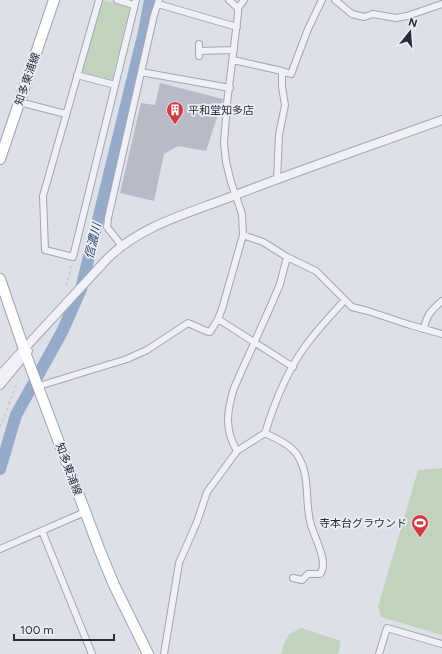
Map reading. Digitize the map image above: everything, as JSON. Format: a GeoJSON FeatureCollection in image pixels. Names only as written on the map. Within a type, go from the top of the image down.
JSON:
{"type":"FeatureCollection","features":[{"type":"Feature","properties":{"kind":"main road","name":"知多東浦線"},"geometry":{"type":"LineString","coordinates":[[0,159],[54,0]]}},
{"type":"Feature","properties":{"kind":"main road","name":"知多東浦線"},"geometry":{"type":"LineString","coordinates":[[0,279],[25,352],[85,512],[114,585],[148,654]]}},
{"type":"Feature","properties":{"kind":"street"},"geometry":{"type":"LineString","coordinates":[[99,0],[43,196],[45,250],[73,257],[135,2],[117,0]]}},
{"type":"Feature","properties":{"kind":"street"},"geometry":{"type":"LineString","coordinates":[[229,0],[238,8]]}},
{"type":"Feature","properties":{"kind":"street"},"geometry":{"type":"LineString","coordinates":[[39,386],[127,359],[146,350],[188,323],[206,332],[210,332],[218,319],[243,235],[242,214],[226,162],[224,143],[226,110],[230,88],[238,8],[244,0]]}},
{"type":"Feature","properties":{"kind":"street"},"geometry":{"type":"LineString","coordinates":[[233,60],[291,74],[308,29],[322,0]]}},
{"type":"Feature","properties":{"kind":"street"},"geometry":{"type":"LineString","coordinates":[[335,0],[352,14],[358,16],[374,14],[396,18],[407,16],[442,4]]}},
{"type":"Feature","properties":{"kind":"street"},"geometry":{"type":"LineString","coordinates":[[122,246],[107,227],[107,224],[158,2],[237,27]]}},
{"type":"Feature","properties":{"kind":"street"},"geometry":{"type":"LineString","coordinates":[[199,50],[234,50]]}},
{"type":"Feature","properties":{"kind":"street"},"geometry":{"type":"LineString","coordinates":[[277,180],[279,136],[285,105],[282,87],[282,71]]}},
{"type":"Feature","properties":{"kind":"street"},"geometry":{"type":"LineString","coordinates":[[141,72],[230,88]]}},
{"type":"Feature","properties":{"kind":"street"},"geometry":{"type":"LineString","coordinates":[[77,75],[115,85]]}},
{"type":"Feature","properties":{"kind":"street"},"geometry":{"type":"LineString","coordinates":[[19,102],[66,114]]}},
{"type":"Feature","properties":{"kind":"street"},"geometry":{"type":"LineString","coordinates":[[0,385],[35,338],[58,312],[90,277],[132,238],[153,226],[442,120]]}},
{"type":"Feature","properties":{"kind":"street"},"geometry":{"type":"LineString","coordinates":[[243,235],[263,242],[287,257],[316,271],[352,307],[442,334]]}},
{"type":"Feature","properties":{"kind":"street"},"geometry":{"type":"LineString","coordinates":[[237,451],[229,431],[229,406],[234,388],[280,284],[287,257]]}},
{"type":"Feature","properties":{"kind":"street"},"geometry":{"type":"LineString","coordinates":[[164,654],[179,563],[197,522],[207,492],[237,451],[265,433],[272,409],[293,367],[312,338],[344,300]]}},
{"type":"Feature","properties":{"kind":"street"},"geometry":{"type":"LineString","coordinates":[[424,329],[425,321],[432,308],[442,301]]}},
{"type":"Feature","properties":{"kind":"street"},"geometry":{"type":"LineString","coordinates":[[218,319],[293,367]]}},
{"type":"Feature","properties":{"kind":"street"},"geometry":{"type":"LineString","coordinates":[[0,375],[25,352]]}},
{"type":"Feature","properties":{"kind":"street"},"geometry":{"type":"LineString","coordinates":[[265,433],[290,447],[299,456],[305,473],[310,522],[321,552],[323,568],[320,574],[308,574],[302,580],[293,578]]}},
{"type":"Feature","properties":{"kind":"street"},"geometry":{"type":"LineString","coordinates":[[0,549],[85,512]]}},
{"type":"Feature","properties":{"kind":"street"},"geometry":{"type":"LineString","coordinates":[[42,531],[92,654]]}},
{"type":"Feature","properties":{"kind":"street"},"geometry":{"type":"LineString","coordinates":[[379,654],[387,628],[442,644]]}},
{"type":"Feature","properties":{"kind":"path"},"geometry":{"type":"LineString","coordinates":[[66,286],[73,257]]}},
{"type":"Feature","properties":{"kind":"path"},"geometry":{"type":"LineString","coordinates":[[0,427],[18,381]]}},
{"type":"Feature","properties":{"kind":"green space"},"geometry":{"type":"Polygon","coordinates":[[[102,0],[130,7],[112,80],[81,72],[102,0]]]}},
{"type":"Feature","properties":{"kind":"green space","name":"寺本台グラウンド"},"geometry":{"type":"Polygon","coordinates":[[[442,468],[442,635],[381,617],[378,607],[418,470],[442,468]]]}},
{"type":"Feature","properties":{"kind":"green space"},"geometry":{"type":"Polygon","coordinates":[[[301,628],[341,641],[338,654],[281,654],[289,634],[301,628]]]}},
{"type":"Feature","properties":{"kind":"building","name":"平和堂知多店"},"geometry":{"type":"Polygon","coordinates":[[[160,83],[223,99],[206,151],[178,146],[164,154],[154,201],[120,193],[141,103],[155,105],[160,83]]]}},
{"type":"Feature","properties":{"kind":"waterway","name":"信濃川"},"geometry":{"type":"LineString","coordinates":[[0,469],[16,415],[62,332],[81,289],[144,32],[150,0]]}},
{"type":"Feature","properties":{"kind":"place","name":"平和堂知多店"},"geometry":{"type":"Point","coordinates":[175,125]}},
{"type":"Feature","properties":{"kind":"place","name":"寺本台グラウンド"},"geometry":{"type":"Point","coordinates":[420,538]}}]}
